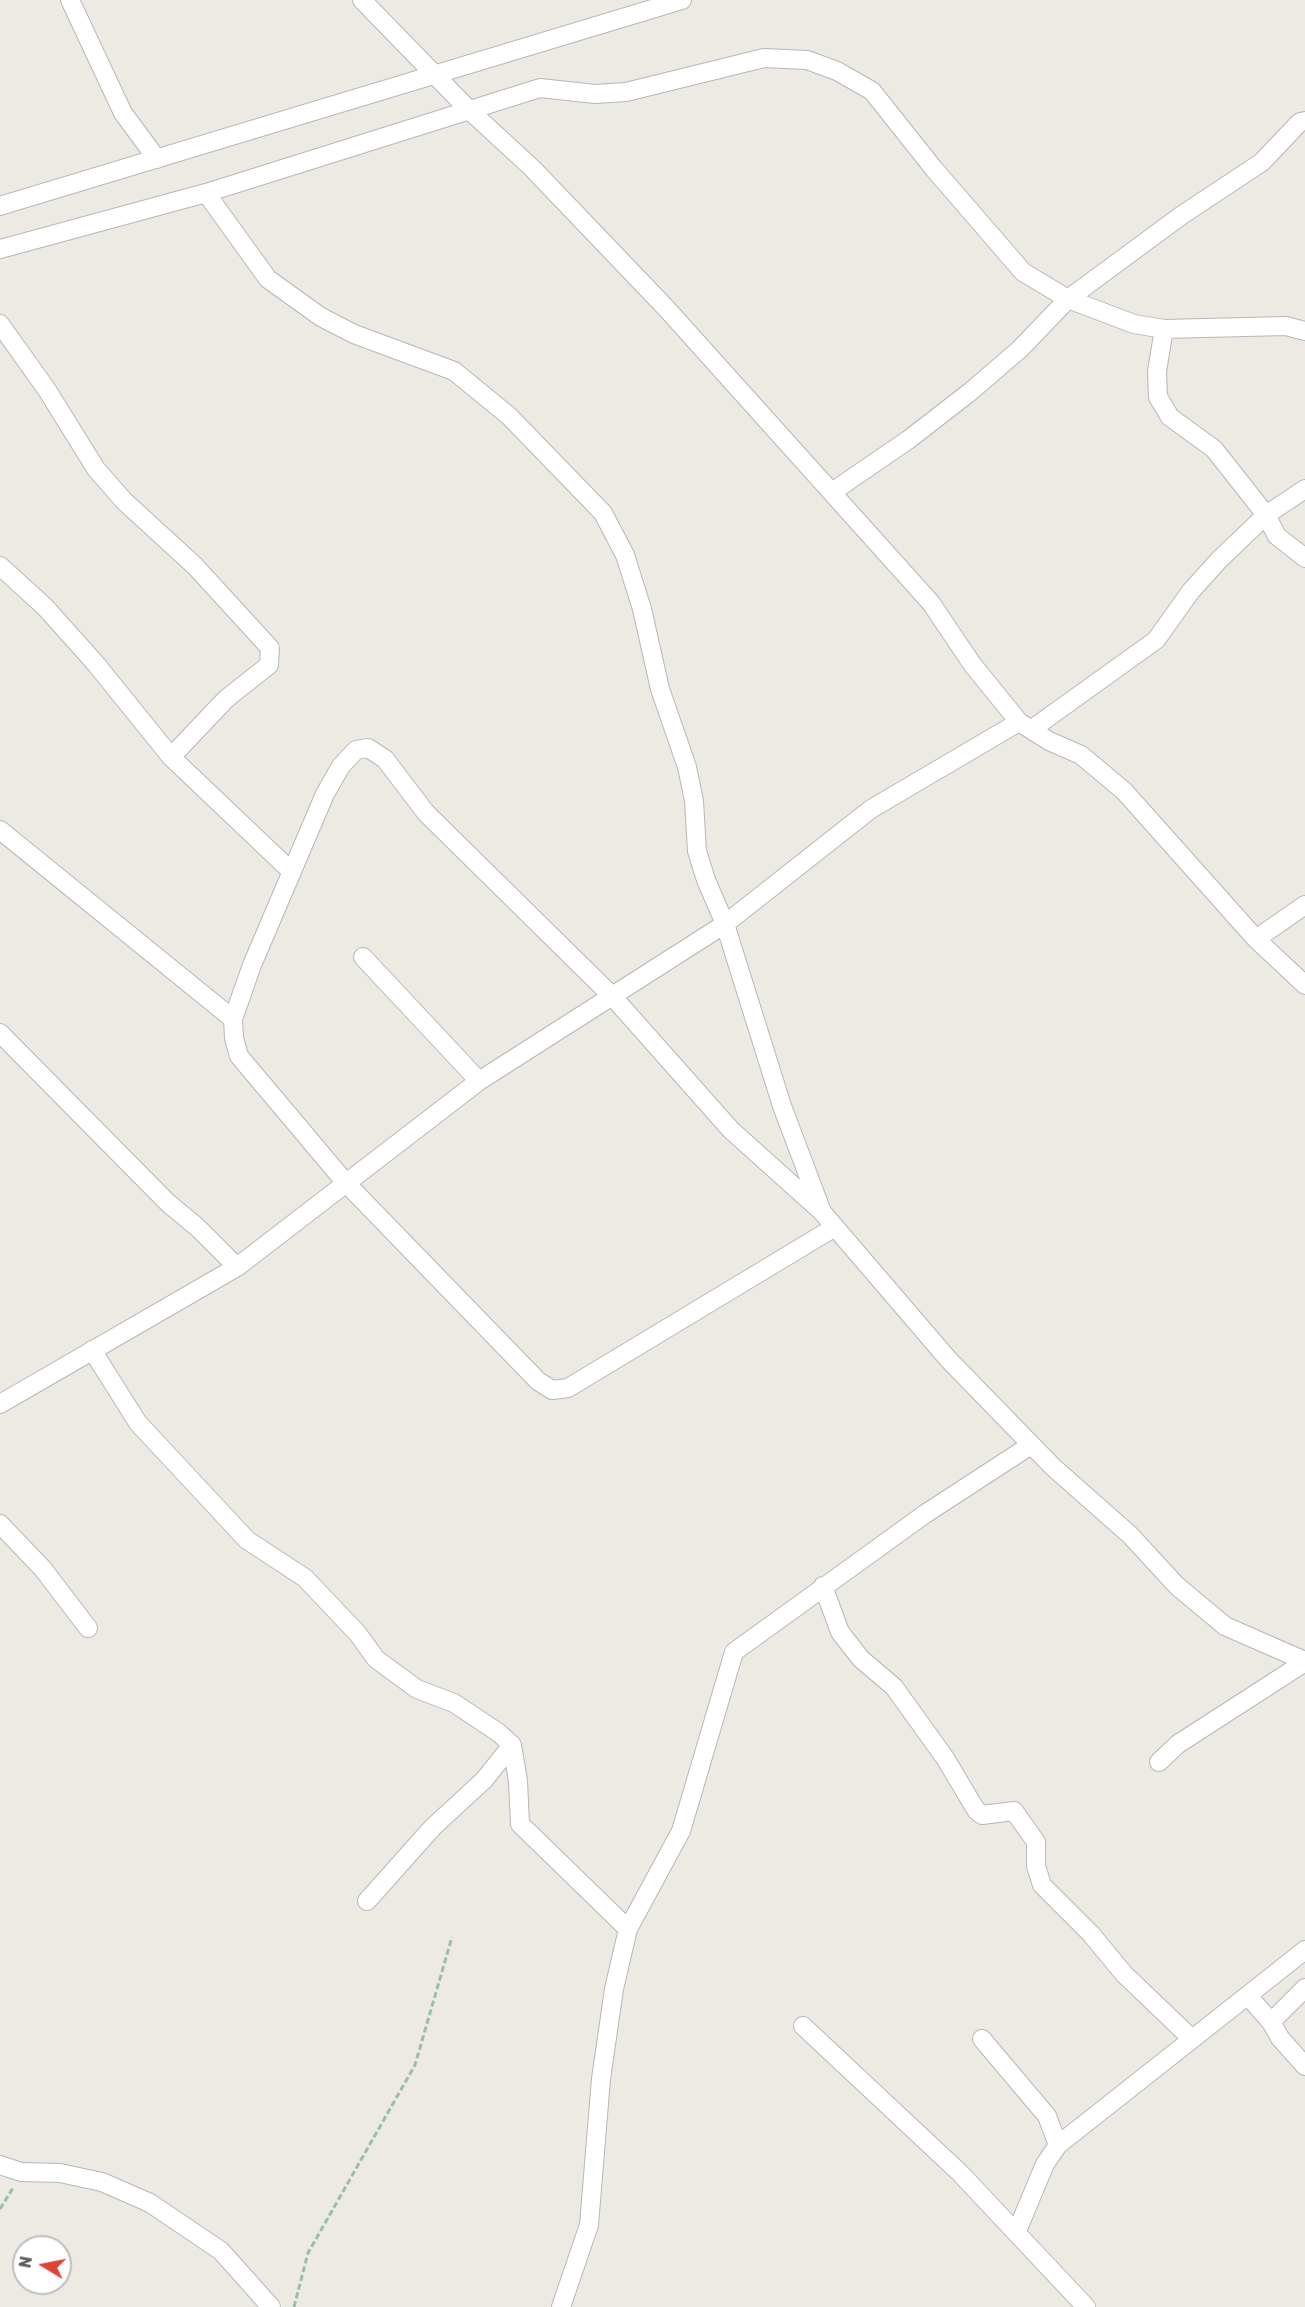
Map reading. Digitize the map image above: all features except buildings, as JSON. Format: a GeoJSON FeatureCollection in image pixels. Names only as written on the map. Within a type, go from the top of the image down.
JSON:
{"type":"FeatureCollection","features":[{"type":"Feature","properties":{"kind":"street"},"geometry":{"type":"LineString","coordinates":[[70,0],[123,113],[157,159]]}},
{"type":"Feature","properties":{"kind":"street"},"geometry":{"type":"LineString","coordinates":[[362,0],[469,110],[532,168],[666,308],[931,603],[972,664],[1026,725],[1081,755],[1124,790],[1256,939],[1305,986]]}},
{"type":"Feature","properties":{"kind":"street"},"geometry":{"type":"LineString","coordinates":[[0,206],[682,0]]}},
{"type":"Feature","properties":{"kind":"street"},"geometry":{"type":"LineString","coordinates":[[0,249],[206,193],[540,88],[595,94],[626,92],[764,58],[807,60],[837,71],[872,91],[934,169],[1023,272],[1068,299],[1134,324],[1164,329],[1286,326],[1305,331]]}},
{"type":"Feature","properties":{"kind":"street"},"geometry":{"type":"LineString","coordinates":[[832,492],[908,440],[970,392],[1020,349],[1068,299],[1182,215],[1262,162],[1300,122],[1305,121]]}},
{"type":"Feature","properties":{"kind":"street"},"geometry":{"type":"LineString","coordinates":[[206,193],[268,279],[321,317],[354,334],[454,370],[509,416],[603,513],[625,555],[642,609],[660,689],[687,767],[694,801],[697,851],[706,880],[725,924],[782,1106],[822,1212]]}},
{"type":"Feature","properties":{"kind":"street"},"geometry":{"type":"LineString","coordinates":[[0,324],[47,390],[96,469],[124,501],[195,566],[270,648],[269,664],[226,699],[171,757]]}},
{"type":"Feature","properties":{"kind":"street"},"geometry":{"type":"LineString","coordinates":[[1164,329],[1157,371],[1158,397],[1170,417],[1214,449],[1266,515],[1277,536],[1305,558]]}},
{"type":"Feature","properties":{"kind":"street"},"geometry":{"type":"LineString","coordinates":[[0,1404],[237,1267],[345,1182],[480,1081],[613,998],[725,924],[871,809],[1026,725],[1156,640],[1191,591],[1266,515],[1305,489]]}},
{"type":"Feature","properties":{"kind":"street"},"geometry":{"type":"LineString","coordinates":[[0,566],[45,607],[89,656],[171,757],[292,872]]}},
{"type":"Feature","properties":{"kind":"street"},"geometry":{"type":"LineString","coordinates":[[835,1227],[568,1388],[552,1390],[538,1381],[345,1182],[239,1056],[234,1038],[233,1019],[252,965],[325,794],[341,766],[356,750],[368,748],[385,759],[426,813],[613,998],[731,1130],[822,1212],[835,1227],[948,1359],[1031,1445],[1130,1535],[1177,1586],[1225,1626],[1305,1662]]}},
{"type":"Feature","properties":{"kind":"street"},"geometry":{"type":"LineString","coordinates":[[0,830],[233,1019]]}},
{"type":"Feature","properties":{"kind":"street"},"geometry":{"type":"LineString","coordinates":[[1256,939],[1305,905]]}},
{"type":"Feature","properties":{"kind":"street"},"geometry":{"type":"LineString","coordinates":[[363,957],[480,1081]]}},
{"type":"Feature","properties":{"kind":"street"},"geometry":{"type":"LineString","coordinates":[[0,1033],[168,1203],[198,1227],[237,1267]]}},
{"type":"Feature","properties":{"kind":"street"},"geometry":{"type":"LineString","coordinates":[[92,1350],[138,1423],[247,1540],[305,1578],[358,1634],[376,1659],[417,1689],[454,1704],[500,1733],[512,1745],[518,1781],[520,1824],[628,1929]]}},
{"type":"Feature","properties":{"kind":"street"},"geometry":{"type":"LineString","coordinates":[[561,2307],[589,2225],[601,2079],[614,1989],[628,1929],[681,1831],[734,1652],[925,1514],[1031,1445]]}},
{"type":"Feature","properties":{"kind":"street"},"geometry":{"type":"LineString","coordinates":[[0,1524],[43,1569],[88,1628]]}},
{"type":"Feature","properties":{"kind":"street"},"geometry":{"type":"LineString","coordinates":[[823,1586],[840,1632],[861,1659],[894,1687],[945,1758],[976,1810],[982,1815],[1014,1811],[1036,1842],[1036,1866],[1042,1885],[1091,1934],[1124,1974],[1192,2039]]}},
{"type":"Feature","properties":{"kind":"street"},"geometry":{"type":"LineString","coordinates":[[1159,1762],[1178,1744],[1305,1662]]}},
{"type":"Feature","properties":{"kind":"street"},"geometry":{"type":"LineString","coordinates":[[367,1901],[433,1827],[484,1780],[512,1745]]}},
{"type":"Feature","properties":{"kind":"street"},"geometry":{"type":"LineString","coordinates":[[1017,2231],[1046,2164],[1058,2145],[1305,1950]]}},
{"type":"Feature","properties":{"kind":"street"},"geometry":{"type":"LineString","coordinates":[[1271,2022],[1305,1988]]}},
{"type":"Feature","properties":{"kind":"street"},"geometry":{"type":"LineString","coordinates":[[1248,1996],[1305,2066]]}},
{"type":"Feature","properties":{"kind":"street"},"geometry":{"type":"LineString","coordinates":[[803,2026],[960,2173],[1086,2307]]}},
{"type":"Feature","properties":{"kind":"street"},"geometry":{"type":"LineString","coordinates":[[982,2039],[1047,2116],[1058,2145]]}},
{"type":"Feature","properties":{"kind":"street"},"geometry":{"type":"LineString","coordinates":[[0,2165],[21,2172],[60,2173],[102,2182],[150,2203],[221,2251],[271,2307]]}},
{"type":"Feature","properties":{"kind":"path"},"geometry":{"type":"LineString","coordinates":[[294,2307],[308,2253],[415,2065],[452,1936]]}},
{"type":"Feature","properties":{"kind":"path"},"geometry":{"type":"LineString","coordinates":[[0,2209],[21,2172]]}}]}
